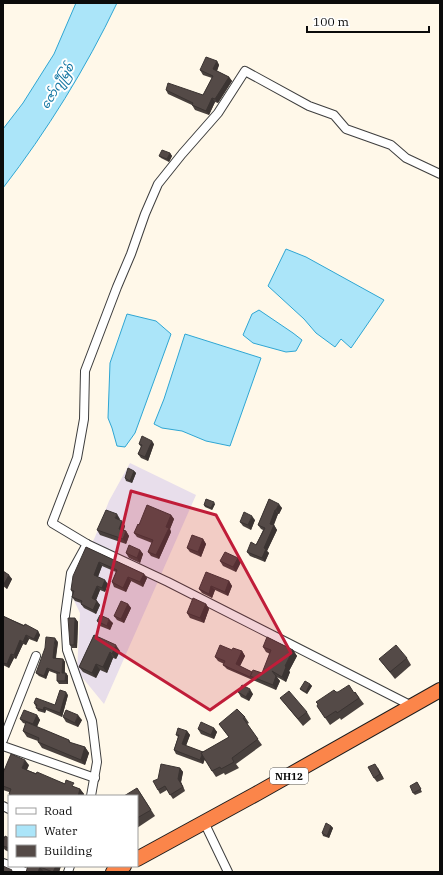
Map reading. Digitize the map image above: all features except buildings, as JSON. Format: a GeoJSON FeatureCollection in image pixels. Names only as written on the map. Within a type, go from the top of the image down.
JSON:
{"type":"FeatureCollection","features":[{"type":"Feature","properties":{"kind":"highway","name":"NH12"},"geometry":{"type":"LineString","coordinates":[[138,858],[440,690]]}},
{"type":"Feature","properties":{"kind":"highway"},"geometry":{"type":"LineString","coordinates":[[113,872],[122,867]]}},
{"type":"Feature","properties":{"kind":"street"},"geometry":{"type":"LineString","coordinates":[[412,706],[168,582],[87,544],[52,523],[77,458],[84,419],[85,371],[116,287],[131,254],[145,214],[158,184],[218,113],[245,71],[309,106],[334,116],[346,129],[391,145],[406,158],[440,174]]}},
{"type":"Feature","properties":{"kind":"street"},"geometry":{"type":"LineString","coordinates":[[87,544],[71,573],[65,616],[66,650],[92,721],[97,762],[91,795]]}},
{"type":"Feature","properties":{"kind":"street"},"geometry":{"type":"LineString","coordinates":[[3,740],[36,656]]}},
{"type":"Feature","properties":{"kind":"street"},"geometry":{"type":"LineString","coordinates":[[3,746],[94,778]]}},
{"type":"Feature","properties":{"kind":"street"},"geometry":{"type":"LineString","coordinates":[[204,822],[228,872]]}},
{"type":"Feature","properties":{"kind":"street"},"geometry":{"type":"LineString","coordinates":[[12,867],[25,872]]}},
{"type":"Feature","properties":{"kind":"highlighted area"},"geometry":{"type":"Polygon","coordinates":[[[131,491],[216,515],[291,653],[210,710],[96,638],[131,491]]]}},
{"type":"Feature","properties":{"kind":"shaded area"},"geometry":{"type":"Polygon","coordinates":[[[130,463],[196,495],[104,704],[77,671],[80,613],[69,590],[95,537],[109,501],[130,463]]]}},
{"type":"Feature","properties":{"kind":"water","name":"ဇော်ဂျီမြစ်"},"geometry":{"type":"Polygon","coordinates":[[[76,3],[117,3],[79,75],[65,98],[35,144],[3,188],[3,129],[23,103],[54,54],[76,3]]]}},
{"type":"Feature","properties":{"kind":"water"},"geometry":{"type":"Polygon","coordinates":[[[286,249],[306,257],[384,300],[351,348],[341,339],[335,347],[316,333],[304,319],[268,286],[286,249]]]}},
{"type":"Feature","properties":{"kind":"water"},"geometry":{"type":"Polygon","coordinates":[[[259,310],[302,340],[296,351],[286,352],[253,343],[243,335],[252,314],[259,310]]]}},
{"type":"Feature","properties":{"kind":"water"},"geometry":{"type":"Polygon","coordinates":[[[127,314],[156,321],[171,334],[135,433],[125,447],[117,446],[108,418],[110,363],[127,314]]]}},
{"type":"Feature","properties":{"kind":"water"},"geometry":{"type":"Polygon","coordinates":[[[185,334],[261,358],[230,446],[206,441],[182,431],[162,428],[154,424],[164,399],[185,334]]]}}]}
